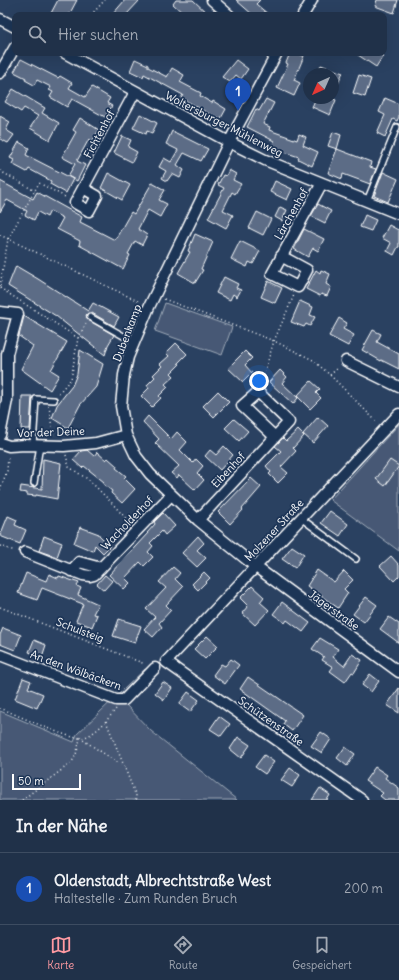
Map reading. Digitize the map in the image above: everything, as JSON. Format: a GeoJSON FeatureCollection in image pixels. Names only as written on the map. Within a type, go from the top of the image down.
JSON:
{"type":"FeatureCollection","features":[{"type":"Feature","properties":{"kind":"street"},"geometry":{"type":"LineString","coordinates":[[212,0],[226,12]]}},
{"type":"Feature","properties":{"kind":"street"},"geometry":{"type":"LineString","coordinates":[[305,12],[312,0]]}},
{"type":"Feature","properties":{"kind":"street"},"geometry":{"type":"LineString","coordinates":[[0,19],[12,25]]}},
{"type":"Feature","properties":{"kind":"street"},"geometry":{"type":"LineString","coordinates":[[0,73],[12,52]]}},
{"type":"Feature","properties":{"kind":"street","name":"Woltersburger Mühlenweg"},"geometry":{"type":"LineString","coordinates":[[70,56],[135,92],[265,160],[399,214]]}},
{"type":"Feature","properties":{"kind":"street","name":"Dubenkamp"},"geometry":{"type":"LineString","coordinates":[[256,567],[198,520],[150,474],[136,456],[126,435],[121,406],[122,390],[128,357],[149,307],[229,142],[273,56]]}},
{"type":"Feature","properties":{"kind":"street","name":"Fichtenhof"},"geometry":{"type":"LineString","coordinates":[[75,203],[135,92]]}},
{"type":"Feature","properties":{"kind":"street","name":"Lärchenhof"},"geometry":{"type":"LineString","coordinates":[[281,256],[307,270],[298,287],[272,274],[281,256],[322,183]]}},
{"type":"Feature","properties":{"kind":"street"},"geometry":{"type":"LineString","coordinates":[[75,203],[89,211],[97,196],[84,188]]}},
{"type":"Feature","properties":{"kind":"street","name":"Vor der Deine"},"geometry":{"type":"LineString","coordinates":[[0,312],[18,314],[7,354],[7,400],[0,435]]}},
{"type":"Feature","properties":{"kind":"street"},"geometry":{"type":"LineString","coordinates":[[0,345],[7,354]]}},
{"type":"Feature","properties":{"kind":"street"},"geometry":{"type":"LineString","coordinates":[[346,361],[399,387]]}},
{"type":"Feature","properties":{"kind":"street"},"geometry":{"type":"LineString","coordinates":[[258,392],[242,406],[275,437]]}},
{"type":"Feature","properties":{"kind":"street","name":"Eibenhof"},"geometry":{"type":"LineString","coordinates":[[198,520],[289,422],[258,392]]}},
{"type":"Feature","properties":{"kind":"street","name":"Molzener Straße"},"geometry":{"type":"LineString","coordinates":[[166,662],[302,519],[399,414]]}},
{"type":"Feature","properties":{"kind":"street","name":"Vor der Deine"},"geometry":{"type":"LineString","coordinates":[[5,444],[59,446],[96,443],[126,435]]}},
{"type":"Feature","properties":{"kind":"street","name":"Wacholderhof"},"geometry":{"type":"LineString","coordinates":[[25,552],[72,571],[79,562],[101,568],[171,495]]}},
{"type":"Feature","properties":{"kind":"street","name":"Jägerstraße"},"geometry":{"type":"LineString","coordinates":[[256,567],[399,672]]}},
{"type":"Feature","properties":{"kind":"street","name":"An den Wölbäckern"},"geometry":{"type":"LineString","coordinates":[[0,654],[116,700],[124,700],[155,668]]}},
{"type":"Feature","properties":{"kind":"street","name":"Schützenstraße"},"geometry":{"type":"LineString","coordinates":[[166,662],[362,800]]}},
{"type":"Feature","properties":{"kind":"lane"},"geometry":{"type":"LineString","coordinates":[[367,201],[397,127]]}},
{"type":"Feature","properties":{"kind":"lane"},"geometry":{"type":"LineString","coordinates":[[90,317],[134,342]]}},
{"type":"Feature","properties":{"kind":"lane"},"geometry":{"type":"LineString","coordinates":[[34,482],[37,445],[36,399],[54,400]]}},
{"type":"Feature","properties":{"kind":"lane"},"geometry":{"type":"LineString","coordinates":[[302,519],[356,559]]}},
{"type":"Feature","properties":{"kind":"path"},"geometry":{"type":"LineString","coordinates":[[94,12],[105,0]]}},
{"type":"Feature","properties":{"kind":"path"},"geometry":{"type":"LineString","coordinates":[[0,171],[35,191]]}},
{"type":"Feature","properties":{"kind":"path"},"geometry":{"type":"LineString","coordinates":[[75,203],[39,182],[8,239],[0,287],[78,338]]}},
{"type":"Feature","properties":{"kind":"path"},"geometry":{"type":"LineString","coordinates":[[0,235],[149,307]]}},
{"type":"Feature","properties":{"kind":"path"},"geometry":{"type":"LineString","coordinates":[[258,392],[274,341],[298,287]]}},
{"type":"Feature","properties":{"kind":"path"},"geometry":{"type":"LineString","coordinates":[[155,295],[274,341],[313,360],[384,429]]}},
{"type":"Feature","properties":{"kind":"path"},"geometry":{"type":"LineString","coordinates":[[90,317],[78,338],[70,379],[49,406],[59,446],[69,467],[89,480],[111,502],[136,531]]}},
{"type":"Feature","properties":{"kind":"path"},"geometry":{"type":"LineString","coordinates":[[330,375],[346,361]]}},
{"type":"Feature","properties":{"kind":"path"},"geometry":{"type":"LineString","coordinates":[[0,490],[7,471],[5,444]]}},
{"type":"Feature","properties":{"kind":"path"},"geometry":{"type":"LineString","coordinates":[[0,546],[19,553],[25,552]]}},
{"type":"Feature","properties":{"kind":"path","name":"Schulsteig"},"geometry":{"type":"LineString","coordinates":[[0,607],[155,668]]}},
{"type":"Feature","properties":{"kind":"path"},"geometry":{"type":"LineString","coordinates":[[80,738],[91,734],[106,721],[124,700]]}},
{"type":"Feature","properties":{"kind":"path"},"geometry":{"type":"LineString","coordinates":[[0,708],[62,733],[80,738],[123,766]]}},
{"type":"Feature","properties":{"kind":"path"},"geometry":{"type":"LineString","coordinates":[[106,721],[136,796],[136,800]]}},
{"type":"Feature","properties":{"kind":"path"},"geometry":{"type":"LineString","coordinates":[[22,800],[71,763],[78,750],[80,738]]}},
{"type":"Feature","properties":{"kind":"shaded area"},"geometry":{"type":"Polygon","coordinates":[[[165,303],[232,327],[222,355],[155,331],[165,303]]]}},
{"type":"Feature","properties":{"kind":"shaded area"},"geometry":{"type":"Polygon","coordinates":[[[399,424],[399,551],[330,500],[399,424]]]}},
{"type":"Feature","properties":{"kind":"shaded area"},"geometry":{"type":"Polygon","coordinates":[[[145,669],[156,674],[126,705],[151,731],[237,800],[0,800],[0,711],[74,742],[77,734],[145,669]]]}},
{"type":"Feature","properties":{"kind":"building"},"geometry":{"type":"Polygon","coordinates":[[[58,0],[77,0],[71,12],[52,12],[58,0]]]}},
{"type":"Feature","properties":{"kind":"building"},"geometry":{"type":"Polygon","coordinates":[[[125,0],[140,0],[129,12],[115,12],[125,0]]]}},
{"type":"Feature","properties":{"kind":"building"},"geometry":{"type":"Polygon","coordinates":[[[176,0],[193,0],[206,12],[182,12],[173,4],[176,0]]]}},
{"type":"Feature","properties":{"kind":"building"},"geometry":{"type":"Polygon","coordinates":[[[236,0],[260,0],[256,4],[265,12],[250,12],[236,0]]]}},
{"type":"Feature","properties":{"kind":"building"},"geometry":{"type":"Polygon","coordinates":[[[377,0],[398,0],[394,13],[375,6],[377,0]]]}},
{"type":"Feature","properties":{"kind":"building"},"geometry":{"type":"Polygon","coordinates":[[[289,56],[304,56],[294,80],[300,83],[294,96],[277,88],[288,64],[286,63],[289,56]]]}},
{"type":"Feature","properties":{"kind":"building"},"geometry":{"type":"Polygon","coordinates":[[[360,56],[383,56],[376,67],[360,56]]]}},
{"type":"Feature","properties":{"kind":"building"},"geometry":{"type":"Polygon","coordinates":[[[21,59],[58,78],[60,76],[72,83],[69,88],[85,97],[92,87],[110,98],[107,103],[112,106],[105,117],[72,99],[67,107],[50,97],[53,92],[49,90],[51,87],[37,80],[34,85],[25,80],[26,78],[14,72],[21,59]]]}},
{"type":"Feature","properties":{"kind":"building"},"geometry":{"type":"Polygon","coordinates":[[[135,59],[167,77],[172,68],[184,75],[180,82],[201,93],[200,96],[212,103],[213,101],[226,109],[220,120],[181,98],[183,95],[144,74],[143,77],[130,71],[135,59]]]}},
{"type":"Feature","properties":{"kind":"building"},"geometry":{"type":"Polygon","coordinates":[[[236,60],[248,69],[241,79],[236,75],[230,82],[222,77],[236,60]]]}},
{"type":"Feature","properties":{"kind":"building"},"geometry":{"type":"Polygon","coordinates":[[[321,65],[329,68],[320,68],[321,65]]]}},
{"type":"Feature","properties":{"kind":"building"},"geometry":{"type":"Polygon","coordinates":[[[339,72],[343,73],[339,82],[339,72]]]}},
{"type":"Feature","properties":{"kind":"building"},"geometry":{"type":"Polygon","coordinates":[[[359,75],[371,79],[365,97],[353,93],[359,75]]]}},
{"type":"Feature","properties":{"kind":"building"},"geometry":{"type":"Polygon","coordinates":[[[13,89],[45,108],[42,113],[59,123],[50,140],[30,128],[38,116],[24,108],[21,112],[5,102],[13,89]]]}},
{"type":"Feature","properties":{"kind":"building"},"geometry":{"type":"Polygon","coordinates":[[[385,98],[399,104],[399,117],[397,121],[393,119],[385,137],[377,133],[385,115],[379,112],[385,98]]]}},
{"type":"Feature","properties":{"kind":"building"},"geometry":{"type":"Polygon","coordinates":[[[266,99],[274,103],[263,124],[270,127],[269,130],[297,140],[299,134],[306,137],[303,145],[318,152],[312,166],[298,159],[299,157],[272,148],[274,141],[247,127],[256,109],[259,111],[266,99]]]}},
{"type":"Feature","properties":{"kind":"building"},"geometry":{"type":"Polygon","coordinates":[[[313,104],[334,104],[330,115],[312,107],[313,104]]]}},
{"type":"Feature","properties":{"kind":"building"},"geometry":{"type":"Polygon","coordinates":[[[140,114],[157,123],[152,133],[147,131],[146,134],[133,128],[140,114]]]}},
{"type":"Feature","properties":{"kind":"building"},"geometry":{"type":"Polygon","coordinates":[[[0,116],[10,122],[6,130],[14,135],[8,143],[0,139],[0,116]]]}},
{"type":"Feature","properties":{"kind":"building"},"geometry":{"type":"Polygon","coordinates":[[[80,118],[99,130],[92,142],[89,139],[77,161],[85,165],[77,181],[68,176],[75,164],[62,157],[76,132],[73,130],[80,118]]]}},
{"type":"Feature","properties":{"kind":"building"},"geometry":{"type":"Polygon","coordinates":[[[172,131],[208,149],[201,161],[184,153],[177,165],[184,170],[180,178],[172,174],[167,181],[162,178],[166,171],[159,167],[164,158],[171,162],[178,150],[166,144],[172,131]]]}},
{"type":"Feature","properties":{"kind":"building"},"geometry":{"type":"Polygon","coordinates":[[[333,132],[341,135],[337,149],[328,146],[333,132]]]}},
{"type":"Feature","properties":{"kind":"building"},"geometry":{"type":"Polygon","coordinates":[[[122,136],[131,140],[128,147],[137,152],[132,162],[114,153],[122,136]]]}},
{"type":"Feature","properties":{"kind":"building"},"geometry":{"type":"Polygon","coordinates":[[[19,142],[29,148],[26,155],[73,179],[66,193],[50,184],[51,181],[29,169],[27,172],[12,164],[14,160],[10,158],[19,142]]]}},
{"type":"Feature","properties":{"kind":"building"},"geometry":{"type":"Polygon","coordinates":[[[337,149],[371,162],[370,167],[376,169],[370,184],[343,174],[342,179],[328,173],[337,149]]]}},
{"type":"Feature","properties":{"kind":"building"},"geometry":{"type":"Polygon","coordinates":[[[229,170],[236,174],[233,180],[241,184],[235,194],[232,192],[223,210],[233,215],[226,228],[208,218],[224,188],[218,185],[223,175],[226,176],[229,170]]]}},
{"type":"Feature","properties":{"kind":"building"},"geometry":{"type":"Polygon","coordinates":[[[383,172],[398,179],[388,202],[374,196],[383,172]]]}},
{"type":"Feature","properties":{"kind":"building"},"geometry":{"type":"Polygon","coordinates":[[[108,173],[130,185],[122,200],[101,188],[108,173]]]}},
{"type":"Feature","properties":{"kind":"building"},"geometry":{"type":"Polygon","coordinates":[[[0,181],[33,199],[37,192],[82,217],[80,222],[115,240],[131,212],[134,214],[152,183],[165,190],[159,200],[167,204],[160,217],[148,210],[138,229],[147,235],[142,245],[135,241],[128,254],[130,255],[123,269],[79,245],[80,241],[57,229],[63,218],[50,211],[47,217],[38,212],[34,220],[25,215],[27,211],[7,200],[0,212],[0,181]]]}},
{"type":"Feature","properties":{"kind":"building"},"geometry":{"type":"Polygon","coordinates":[[[275,181],[292,189],[287,200],[270,192],[275,181]]]}},
{"type":"Feature","properties":{"kind":"building"},"geometry":{"type":"Polygon","coordinates":[[[318,204],[331,211],[325,223],[311,216],[318,204]]]}},
{"type":"Feature","properties":{"kind":"building"},"geometry":{"type":"Polygon","coordinates":[[[280,207],[287,210],[282,221],[275,217],[280,207]]]}},
{"type":"Feature","properties":{"kind":"building"},"geometry":{"type":"Polygon","coordinates":[[[257,212],[271,219],[263,235],[249,228],[257,212]]]}},
{"type":"Feature","properties":{"kind":"building"},"geometry":{"type":"Polygon","coordinates":[[[365,215],[376,220],[371,231],[360,227],[365,215]]]}},
{"type":"Feature","properties":{"kind":"building"},"geometry":{"type":"Polygon","coordinates":[[[389,225],[398,230],[399,229],[399,247],[394,255],[387,251],[391,243],[382,238],[389,225]]]}},
{"type":"Feature","properties":{"kind":"building"},"geometry":{"type":"Polygon","coordinates":[[[304,229],[324,239],[318,251],[313,248],[308,257],[294,249],[304,229]]]}},
{"type":"Feature","properties":{"kind":"building"},"geometry":{"type":"Polygon","coordinates":[[[195,234],[213,242],[201,269],[203,270],[195,283],[178,273],[190,252],[188,251],[195,234]]]}},
{"type":"Feature","properties":{"kind":"building"},"geometry":{"type":"Polygon","coordinates":[[[240,241],[260,251],[253,264],[249,262],[247,267],[231,259],[240,241]]]}},
{"type":"Feature","properties":{"kind":"building"},"geometry":{"type":"Polygon","coordinates":[[[16,266],[88,311],[93,303],[119,317],[114,326],[92,313],[88,313],[86,315],[88,320],[114,335],[108,345],[105,355],[56,316],[8,286],[16,266]]]}},
{"type":"Feature","properties":{"kind":"building"},"geometry":{"type":"Polygon","coordinates":[[[316,270],[320,273],[321,270],[330,274],[326,284],[331,287],[327,296],[321,294],[320,296],[306,289],[316,270]]]}},
{"type":"Feature","properties":{"kind":"building"},"geometry":{"type":"Polygon","coordinates":[[[224,277],[238,284],[236,288],[241,290],[237,297],[233,294],[230,300],[216,293],[224,277]]]}},
{"type":"Feature","properties":{"kind":"building"},"geometry":{"type":"Polygon","coordinates":[[[268,281],[282,288],[275,303],[261,297],[268,281]]]}},
{"type":"Feature","properties":{"kind":"building"},"geometry":{"type":"Polygon","coordinates":[[[300,301],[313,307],[310,315],[315,317],[310,326],[306,324],[304,327],[291,322],[300,301]]]}},
{"type":"Feature","properties":{"kind":"building"},"geometry":{"type":"Polygon","coordinates":[[[24,316],[67,342],[51,370],[59,375],[50,390],[21,369],[33,346],[19,336],[24,316]]]}},
{"type":"Feature","properties":{"kind":"building"},"geometry":{"type":"Polygon","coordinates":[[[339,318],[347,323],[343,329],[354,335],[348,346],[329,336],[339,318]]]}},
{"type":"Feature","properties":{"kind":"building"},"geometry":{"type":"Polygon","coordinates":[[[373,330],[381,334],[377,342],[399,354],[399,369],[362,350],[373,330]]]}},
{"type":"Feature","properties":{"kind":"building"},"geometry":{"type":"Polygon","coordinates":[[[176,343],[187,354],[171,373],[174,376],[165,384],[168,387],[159,396],[161,398],[152,407],[141,396],[149,388],[147,385],[155,377],[153,375],[162,366],[160,364],[169,356],[166,353],[176,343]]]}},
{"type":"Feature","properties":{"kind":"building"},"geometry":{"type":"Polygon","coordinates":[[[80,350],[103,364],[96,387],[80,405],[68,428],[52,418],[57,405],[72,386],[77,374],[80,350]]]}},
{"type":"Feature","properties":{"kind":"building"},"geometry":{"type":"Polygon","coordinates":[[[245,351],[252,358],[245,365],[252,373],[243,382],[228,368],[245,351]]]}},
{"type":"Feature","properties":{"kind":"building"},"geometry":{"type":"Polygon","coordinates":[[[280,370],[287,377],[282,383],[298,398],[293,404],[269,382],[280,370]]]}},
{"type":"Feature","properties":{"kind":"building"},"geometry":{"type":"Polygon","coordinates":[[[311,381],[320,389],[316,393],[321,398],[310,409],[297,396],[311,381]]]}},
{"type":"Feature","properties":{"kind":"building"},"geometry":{"type":"Polygon","coordinates":[[[218,391],[229,402],[214,417],[203,406],[218,391]]]}},
{"type":"Feature","properties":{"kind":"building"},"geometry":{"type":"Polygon","coordinates":[[[22,396],[32,396],[30,429],[21,429],[22,396]]]}},
{"type":"Feature","properties":{"kind":"building"},"geometry":{"type":"Polygon","coordinates":[[[148,416],[171,439],[177,432],[187,442],[180,450],[193,463],[196,459],[203,466],[197,473],[204,480],[195,490],[179,475],[177,478],[171,473],[179,466],[155,443],[159,439],[143,422],[148,416]]]}},
{"type":"Feature","properties":{"kind":"building"},"geometry":{"type":"Polygon","coordinates":[[[318,417],[328,426],[313,443],[303,434],[318,417]]]}},
{"type":"Feature","properties":{"kind":"building"},"geometry":{"type":"Polygon","coordinates":[[[234,419],[248,431],[239,441],[225,428],[234,419]]]}},
{"type":"Feature","properties":{"kind":"building"},"geometry":{"type":"Polygon","coordinates":[[[298,430],[304,436],[293,448],[296,451],[281,467],[288,473],[278,483],[269,474],[271,472],[266,466],[281,451],[275,446],[283,438],[286,441],[298,430]]]}},
{"type":"Feature","properties":{"kind":"building"},"geometry":{"type":"Polygon","coordinates":[[[224,446],[233,455],[220,470],[205,456],[210,450],[216,455],[224,446]]]}},
{"type":"Feature","properties":{"kind":"building"},"geometry":{"type":"Polygon","coordinates":[[[87,450],[94,456],[97,452],[106,460],[108,458],[117,466],[116,468],[126,476],[124,478],[135,489],[122,503],[111,493],[112,491],[102,483],[104,482],[84,466],[82,468],[73,460],[81,451],[87,450]]]}},
{"type":"Feature","properties":{"kind":"building"},"geometry":{"type":"Polygon","coordinates":[[[43,459],[61,463],[57,499],[27,495],[27,493],[20,492],[21,486],[42,489],[43,459]]]}},
{"type":"Feature","properties":{"kind":"building"},"geometry":{"type":"Polygon","coordinates":[[[390,460],[399,466],[385,486],[376,479],[390,460]]]}},
{"type":"Feature","properties":{"kind":"building"},"geometry":{"type":"Polygon","coordinates":[[[251,478],[261,487],[230,524],[218,512],[251,478]]]}},
{"type":"Feature","properties":{"kind":"building"},"geometry":{"type":"Polygon","coordinates":[[[330,511],[348,524],[340,536],[321,523],[330,511]]]}},
{"type":"Feature","properties":{"kind":"building"},"geometry":{"type":"Polygon","coordinates":[[[163,513],[175,526],[165,535],[162,531],[150,543],[153,546],[148,552],[153,557],[144,566],[140,562],[125,578],[130,583],[124,589],[109,575],[148,533],[155,524],[154,522],[163,513]]]}},
{"type":"Feature","properties":{"kind":"building"},"geometry":{"type":"Polygon","coordinates":[[[8,516],[17,520],[15,525],[26,530],[20,544],[0,536],[8,516]]]}},
{"type":"Feature","properties":{"kind":"building"},"geometry":{"type":"Polygon","coordinates":[[[80,527],[99,534],[110,546],[103,553],[95,545],[93,551],[74,543],[80,527]]]}},
{"type":"Feature","properties":{"kind":"building"},"geometry":{"type":"Polygon","coordinates":[[[44,536],[62,543],[57,557],[39,551],[44,536]]]}},
{"type":"Feature","properties":{"kind":"building"},"geometry":{"type":"Polygon","coordinates":[[[198,536],[204,543],[197,550],[206,558],[197,567],[182,553],[198,536]]]}},
{"type":"Feature","properties":{"kind":"building"},"geometry":{"type":"Polygon","coordinates":[[[292,546],[304,554],[295,568],[282,559],[292,546]]]}},
{"type":"Feature","properties":{"kind":"building"},"geometry":{"type":"Polygon","coordinates":[[[391,556],[399,565],[399,576],[394,581],[380,566],[391,556]]]}},
{"type":"Feature","properties":{"kind":"building"},"geometry":{"type":"Polygon","coordinates":[[[173,567],[180,573],[175,579],[183,587],[166,605],[171,610],[159,623],[162,627],[153,637],[144,629],[155,617],[146,609],[166,588],[159,582],[173,567]]]}},
{"type":"Feature","properties":{"kind":"building"},"geometry":{"type":"Polygon","coordinates":[[[317,570],[334,582],[344,571],[353,580],[344,589],[348,593],[338,608],[307,586],[317,570]]]}},
{"type":"Feature","properties":{"kind":"building"},"geometry":{"type":"Polygon","coordinates":[[[204,572],[210,578],[198,590],[192,584],[204,572]]]}},
{"type":"Feature","properties":{"kind":"building"},"geometry":{"type":"Polygon","coordinates":[[[26,573],[46,581],[49,574],[58,578],[59,576],[79,583],[77,586],[81,588],[78,595],[98,604],[93,614],[97,615],[92,627],[76,621],[83,604],[42,588],[37,600],[18,593],[26,573]]]}},
{"type":"Feature","properties":{"kind":"building"},"geometry":{"type":"Polygon","coordinates":[[[105,575],[112,581],[104,590],[97,584],[105,575]]]}},
{"type":"Feature","properties":{"kind":"building"},"geometry":{"type":"Polygon","coordinates":[[[252,586],[264,597],[260,602],[269,610],[255,625],[242,613],[248,606],[240,598],[252,586]]]}},
{"type":"Feature","properties":{"kind":"building"},"geometry":{"type":"Polygon","coordinates":[[[366,597],[377,605],[364,622],[353,614],[366,597]]]}},
{"type":"Feature","properties":{"kind":"building"},"geometry":{"type":"Polygon","coordinates":[[[282,602],[310,623],[303,632],[287,620],[285,623],[273,614],[282,602]]]}},
{"type":"Feature","properties":{"kind":"building"},"geometry":{"type":"Polygon","coordinates":[[[389,617],[399,624],[399,643],[380,629],[389,617]]]}},
{"type":"Feature","properties":{"kind":"building"},"geometry":{"type":"Polygon","coordinates":[[[119,619],[141,626],[135,643],[113,636],[119,619]]]}},
{"type":"Feature","properties":{"kind":"building"},"geometry":{"type":"Polygon","coordinates":[[[3,628],[21,635],[15,650],[0,644],[0,635],[3,628]]]}},
{"type":"Feature","properties":{"kind":"building"},"geometry":{"type":"Polygon","coordinates":[[[207,636],[218,646],[205,659],[194,649],[207,636]]]}},
{"type":"Feature","properties":{"kind":"building"},"geometry":{"type":"Polygon","coordinates":[[[320,638],[338,649],[333,657],[344,666],[352,654],[362,660],[354,673],[352,672],[345,682],[330,671],[333,667],[322,660],[324,657],[312,649],[320,638]]]}},
{"type":"Feature","properties":{"kind":"building"},"geometry":{"type":"Polygon","coordinates":[[[34,640],[46,645],[42,657],[29,652],[34,640]]]}},
{"type":"Feature","properties":{"kind":"building"},"geometry":{"type":"Polygon","coordinates":[[[231,659],[239,665],[225,684],[213,675],[221,664],[225,666],[231,659]]]}},
{"type":"Feature","properties":{"kind":"building"},"geometry":{"type":"Polygon","coordinates":[[[370,674],[379,681],[371,692],[362,685],[370,674]]]}},
{"type":"Feature","properties":{"kind":"building"},"geometry":{"type":"Polygon","coordinates":[[[248,677],[303,715],[292,731],[283,724],[285,721],[240,689],[248,677]]]}},
{"type":"Feature","properties":{"kind":"building"},"geometry":{"type":"Polygon","coordinates":[[[23,678],[31,681],[28,688],[43,694],[37,708],[15,699],[23,678]]]}},
{"type":"Feature","properties":{"kind":"building"},"geometry":{"type":"Polygon","coordinates":[[[163,682],[172,688],[164,700],[155,693],[163,682]]]}},
{"type":"Feature","properties":{"kind":"building"},"geometry":{"type":"Polygon","coordinates":[[[399,688],[399,713],[387,705],[399,688]]]}},
{"type":"Feature","properties":{"kind":"building"},"geometry":{"type":"Polygon","coordinates":[[[188,692],[199,700],[190,712],[179,704],[188,692]]]}},
{"type":"Feature","properties":{"kind":"building"},"geometry":{"type":"Polygon","coordinates":[[[219,716],[230,724],[221,736],[210,729],[219,716]]]}},
{"type":"Feature","properties":{"kind":"building"},"geometry":{"type":"Polygon","coordinates":[[[321,732],[331,739],[322,753],[311,746],[321,732]]]}},
{"type":"Feature","properties":{"kind":"building"},"geometry":{"type":"Polygon","coordinates":[[[238,737],[250,745],[241,758],[230,749],[238,737]]]}},
{"type":"Feature","properties":{"kind":"building"},"geometry":{"type":"Polygon","coordinates":[[[345,747],[355,754],[347,766],[337,758],[345,747]]]}},
{"type":"Feature","properties":{"kind":"building"},"geometry":{"type":"Polygon","coordinates":[[[264,755],[274,762],[265,774],[255,767],[264,755]]]}},
{"type":"Feature","properties":{"kind":"building"},"geometry":{"type":"Polygon","coordinates":[[[375,767],[387,775],[385,778],[399,788],[399,800],[385,800],[380,796],[383,793],[365,781],[375,767]]]}},
{"type":"Feature","properties":{"kind":"building"},"geometry":{"type":"Polygon","coordinates":[[[290,768],[300,775],[292,787],[281,780],[290,768]]]}},
{"type":"Feature","properties":{"kind":"building"},"geometry":{"type":"Polygon","coordinates":[[[320,788],[330,795],[327,800],[312,800],[320,788]]]}},
{"type":"Feature","properties":{"kind":"place","name":"Oldenstadt, Albrechtstraße West"},"geometry":{"type":"Point","coordinates":[238,111]}}]}
